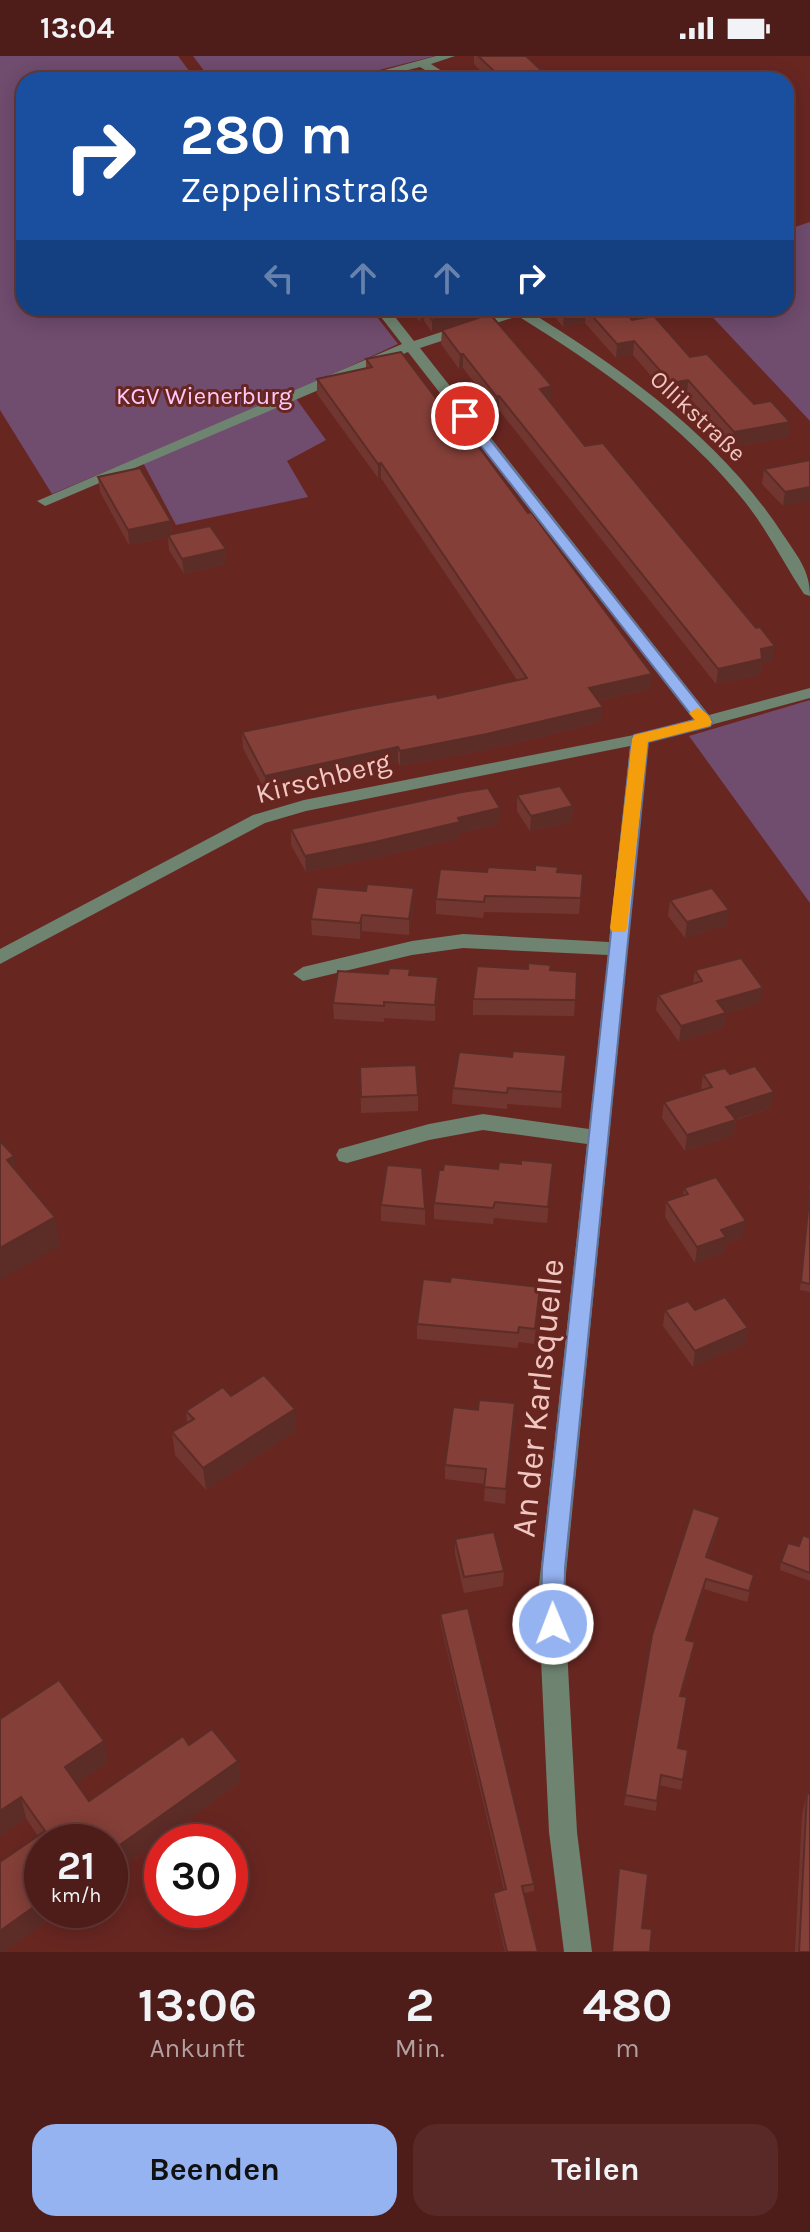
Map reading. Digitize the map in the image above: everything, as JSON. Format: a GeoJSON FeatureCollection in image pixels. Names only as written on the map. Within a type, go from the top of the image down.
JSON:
{"type":"FeatureCollection","features":[{"type":"Feature","properties":{"kind":"street"},"geometry":{"type":"LineString","coordinates":[[386,72],[449,56]]}},
{"type":"Feature","properties":{"kind":"street"},"geometry":{"type":"LineString","coordinates":[[422,63],[437,72]]}},
{"type":"Feature","properties":{"kind":"street"},"geometry":{"type":"LineString","coordinates":[[387,316],[705,722]]}},
{"type":"Feature","properties":{"kind":"street"},"geometry":{"type":"LineString","coordinates":[[45,501],[390,353],[505,316]]}},
{"type":"Feature","properties":{"kind":"street","name":"Ollikstraße"},"geometry":{"type":"LineString","coordinates":[[533,316],[647,396],[702,447],[739,485],[762,515],[810,591]]}},
{"type":"Feature","properties":{"kind":"street","name":"Kirschberg"},"geometry":{"type":"LineString","coordinates":[[0,957],[259,819],[304,806],[640,739],[810,693]]}},
{"type":"Feature","properties":{"kind":"street","name":"An der Karlsquelle"},"geometry":{"type":"LineString","coordinates":[[578,1952],[563,1832],[551,1594],[640,739]]}},
{"type":"Feature","properties":{"kind":"street"},"geometry":{"type":"LineString","coordinates":[[303,974],[412,948],[463,941],[616,949]]}},
{"type":"Feature","properties":{"kind":"street"},"geometry":{"type":"LineString","coordinates":[[347,1155],[429,1132],[483,1122],[597,1138]]}},
{"type":"Feature","properties":{"kind":"green space","name":"KGV Wienerburg"},"geometry":{"type":"Polygon","coordinates":[[[0,56],[178,56],[190,72],[16,72],[16,316],[376,316],[398,344],[292,393],[326,440],[287,461],[308,497],[176,525],[140,457],[52,494],[0,410],[0,56]]]}},
{"type":"Feature","properties":{"kind":"green space"},"geometry":{"type":"Polygon","coordinates":[[[193,56],[435,56],[371,72],[205,72],[193,56]]]}},
{"type":"Feature","properties":{"kind":"green space"},"geometry":{"type":"Polygon","coordinates":[[[810,222],[810,421],[712,316],[794,316],[794,227],[810,222]]]}},
{"type":"Feature","properties":{"kind":"green space"},"geometry":{"type":"Polygon","coordinates":[[[810,700],[810,903],[689,736],[810,700]]]}},
{"type":"Feature","properties":{"kind":"building"},"geometry":{"type":"Polygon","coordinates":[[[478,56],[526,56],[543,72],[495,72],[478,56]]]}},
{"type":"Feature","properties":{"kind":"building"},"geometry":{"type":"Polygon","coordinates":[[[492,316],[552,386],[540,389],[585,446],[603,443],[756,628],[760,627],[775,646],[761,649],[762,659],[718,669],[499,396],[442,330],[492,316]]]}},
{"type":"Feature","properties":{"kind":"building"},"geometry":{"type":"Polygon","coordinates":[[[592,316],[628,316],[632,320],[654,316],[690,357],[707,354],[754,404],[771,401],[790,422],[734,432],[688,380],[671,383],[634,341],[617,344],[592,316]]]}},
{"type":"Feature","properties":{"kind":"building"},"geometry":{"type":"Polygon","coordinates":[[[401,352],[438,401],[444,400],[652,674],[589,688],[603,707],[487,734],[400,751],[398,747],[265,776],[242,732],[436,694],[438,698],[527,678],[381,463],[378,464],[317,379],[372,367],[366,359],[401,352]]]}},
{"type":"Feature","properties":{"kind":"building"},"geometry":{"type":"Polygon","coordinates":[[[810,460],[810,487],[785,492],[764,469],[810,460]]]}},
{"type":"Feature","properties":{"kind":"building"},"geometry":{"type":"Polygon","coordinates":[[[140,468],[171,521],[128,530],[98,477],[140,468]]]}},
{"type":"Feature","properties":{"kind":"building"},"geometry":{"type":"Polygon","coordinates":[[[210,526],[226,549],[182,559],[168,535],[210,526]]]}},
{"type":"Feature","properties":{"kind":"building"},"geometry":{"type":"Polygon","coordinates":[[[560,786],[573,806],[531,816],[517,795],[560,786]]]}},
{"type":"Feature","properties":{"kind":"building"},"geometry":{"type":"Polygon","coordinates":[[[488,788],[500,808],[458,818],[460,822],[375,842],[305,856],[291,829],[462,792],[488,788]]]}},
{"type":"Feature","properties":{"kind":"building"},"geometry":{"type":"Polygon","coordinates":[[[535,865],[558,867],[557,872],[583,874],[581,898],[485,896],[484,902],[436,899],[440,869],[487,872],[488,867],[535,870],[535,865]]]}},
{"type":"Feature","properties":{"kind":"building"},"geometry":{"type":"Polygon","coordinates":[[[367,884],[414,888],[409,919],[362,915],[360,923],[311,919],[317,887],[366,891],[367,884]]]}},
{"type":"Feature","properties":{"kind":"building"},"geometry":{"type":"Polygon","coordinates":[[[712,888],[729,910],[687,922],[670,900],[712,888]]]}},
{"type":"Feature","properties":{"kind":"building"},"geometry":{"type":"Polygon","coordinates":[[[741,958],[763,988],[717,1001],[726,1013],[681,1026],[658,995],[702,981],[695,970],[741,958]]]}},
{"type":"Feature","properties":{"kind":"building"},"geometry":{"type":"Polygon","coordinates":[[[528,963],[551,965],[550,970],[577,972],[576,1000],[473,999],[477,966],[528,969],[528,963]]]}},
{"type":"Feature","properties":{"kind":"building"},"geometry":{"type":"Polygon","coordinates":[[[389,968],[410,969],[409,975],[438,977],[435,1005],[333,1003],[338,971],[388,974],[389,968]]]}},
{"type":"Feature","properties":{"kind":"building"},"geometry":{"type":"Polygon","coordinates":[[[513,1051],[566,1055],[562,1092],[508,1088],[507,1093],[453,1088],[459,1052],[512,1057],[513,1051]]]}},
{"type":"Feature","properties":{"kind":"building"},"geometry":{"type":"Polygon","coordinates":[[[416,1065],[418,1095],[361,1097],[360,1067],[416,1065]]]}},
{"type":"Feature","properties":{"kind":"building"},"geometry":{"type":"Polygon","coordinates":[[[755,1066],[774,1092],[726,1107],[736,1120],[687,1135],[664,1102],[712,1087],[703,1074],[725,1068],[730,1074],[755,1066]]]}},
{"type":"Feature","properties":{"kind":"building"},"geometry":{"type":"Polygon","coordinates":[[[0,1141],[14,1156],[7,1160],[55,1217],[0,1248],[0,1141]]]}},
{"type":"Feature","properties":{"kind":"building"},"geometry":{"type":"Polygon","coordinates":[[[521,1160],[553,1163],[548,1207],[495,1202],[493,1208],[434,1203],[439,1170],[443,1170],[444,1164],[498,1169],[499,1162],[521,1164],[521,1160]]]}},
{"type":"Feature","properties":{"kind":"building"},"geometry":{"type":"Polygon","coordinates":[[[387,1165],[422,1168],[425,1209],[381,1205],[387,1165]]]}},
{"type":"Feature","properties":{"kind":"building"},"geometry":{"type":"Polygon","coordinates":[[[716,1177],[746,1221],[721,1230],[726,1237],[697,1247],[666,1201],[688,1194],[684,1188],[716,1177]]]}},
{"type":"Feature","properties":{"kind":"building"},"geometry":{"type":"Polygon","coordinates":[[[810,1189],[810,1284],[801,1282],[810,1189]]]}},
{"type":"Feature","properties":{"kind":"building"},"geometry":{"type":"Polygon","coordinates":[[[451,1277],[540,1287],[535,1329],[519,1327],[518,1333],[417,1324],[423,1279],[450,1282],[451,1277]]]}},
{"type":"Feature","properties":{"kind":"building"},"geometry":{"type":"Polygon","coordinates":[[[725,1297],[748,1328],[695,1351],[665,1310],[688,1301],[695,1310],[725,1297]]]}},
{"type":"Feature","properties":{"kind":"building"},"geometry":{"type":"Polygon","coordinates":[[[264,1375],[295,1409],[203,1468],[172,1432],[194,1419],[186,1411],[223,1387],[231,1396],[264,1375]]]}},
{"type":"Feature","properties":{"kind":"building"},"geometry":{"type":"Polygon","coordinates":[[[479,1400],[515,1403],[506,1489],[484,1487],[486,1469],[445,1465],[453,1407],[478,1410],[479,1400]]]}},
{"type":"Feature","properties":{"kind":"building"},"geometry":{"type":"Polygon","coordinates":[[[693,1508],[720,1517],[706,1557],[754,1575],[749,1591],[706,1579],[686,1640],[695,1642],[680,1696],[687,1697],[678,1748],[688,1750],[683,1780],[661,1775],[657,1801],[625,1795],[652,1635],[693,1508]]]}},
{"type":"Feature","properties":{"kind":"building"},"geometry":{"type":"Polygon","coordinates":[[[494,1532],[504,1571],[464,1577],[455,1539],[494,1532]]]}},
{"type":"Feature","properties":{"kind":"building"},"geometry":{"type":"Polygon","coordinates":[[[803,1535],[810,1538],[810,1573],[781,1562],[788,1543],[799,1546],[803,1535]]]}},
{"type":"Feature","properties":{"kind":"building"},"geometry":{"type":"Polygon","coordinates":[[[468,1608],[534,1884],[522,1886],[538,1952],[507,1952],[493,1893],[506,1889],[440,1614],[468,1608]]]}},
{"type":"Feature","properties":{"kind":"building"},"geometry":{"type":"Polygon","coordinates":[[[59,1680],[104,1741],[65,1767],[89,1801],[183,1736],[189,1745],[212,1729],[238,1761],[149,1824],[144,1824],[144,1828],[128,1839],[128,1824],[40,1824],[21,1797],[0,1811],[0,1719],[59,1680]]]}},
{"type":"Feature","properties":{"kind":"building"},"geometry":{"type":"Polygon","coordinates":[[[807,1793],[810,1794],[810,1952],[799,1952],[807,1793]]]}},
{"type":"Feature","properties":{"kind":"building"},"geometry":{"type":"Polygon","coordinates":[[[24,1845],[24,1914],[0,1931],[0,1862],[24,1845]]]}},
{"type":"Feature","properties":{"kind":"building"},"geometry":{"type":"Polygon","coordinates":[[[619,1868],[648,1874],[642,1928],[652,1929],[650,1952],[612,1952],[619,1868]]]}},
{"type":"Feature","properties":{"kind":"slow traffic"},"geometry":{"type":"LineString","coordinates":[[619,928],[640,739],[705,722],[697,713]]}},
{"type":"Feature","properties":{"kind":"route"},"geometry":{"type":"LineString","coordinates":[[465,416],[705,722],[640,739],[551,1594],[553,1624]]}}]}
